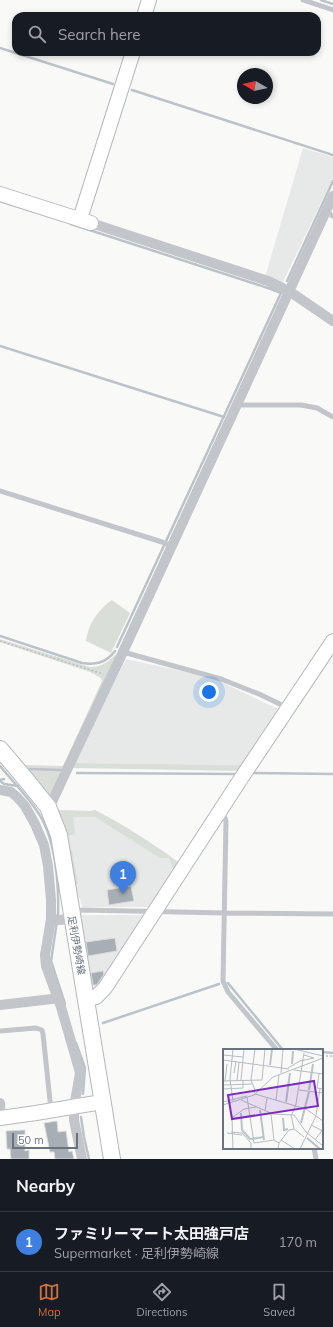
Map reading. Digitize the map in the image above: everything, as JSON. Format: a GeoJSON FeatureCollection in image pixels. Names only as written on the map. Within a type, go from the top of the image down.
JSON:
{"type":"FeatureCollection","features":[{"type":"Feature","properties":{"kind":"main road","name":"足利伊勢崎線"},"geometry":{"type":"LineString","coordinates":[[0,749],[48,807],[59,835],[62,918],[86,1000],[112,1159]]}},
{"type":"Feature","properties":{"kind":"street"},"geometry":{"type":"LineString","coordinates":[[145,12],[149,0]]}},
{"type":"Feature","properties":{"kind":"street"},"geometry":{"type":"LineString","coordinates":[[85,221],[132,56]]}},
{"type":"Feature","properties":{"kind":"street"},"geometry":{"type":"LineString","coordinates":[[0,194],[268,281],[289,291],[333,322]]}},
{"type":"Feature","properties":{"kind":"street"},"geometry":{"type":"LineString","coordinates":[[48,807],[52,802],[123,652],[289,291],[329,214],[333,196]]}},
{"type":"Feature","properties":{"kind":"street"},"geometry":{"type":"LineString","coordinates":[[86,1000],[96,997],[105,988],[333,642]]}},
{"type":"Feature","properties":{"kind":"street"},"geometry":{"type":"LineString","coordinates":[[0,790],[11,792],[17,797],[25,806],[38,830],[44,845],[48,866],[51,900],[62,918],[45,961],[80,1073],[74,1107],[74,1120],[82,1159]]}},
{"type":"Feature","properties":{"kind":"street"},"geometry":{"type":"LineString","coordinates":[[0,1005],[52,999],[57,997]]}},
{"type":"Feature","properties":{"kind":"street"},"geometry":{"type":"LineString","coordinates":[[0,1103],[1,1118],[102,1102]]}},
{"type":"Feature","properties":{"kind":"lane"},"geometry":{"type":"LineString","coordinates":[[303,0],[333,10]]}},
{"type":"Feature","properties":{"kind":"lane"},"geometry":{"type":"LineString","coordinates":[[236,405],[301,405],[317,408],[333,416]]}},
{"type":"Feature","properties":{"kind":"lane"},"geometry":{"type":"LineString","coordinates":[[0,491],[171,546]]}},
{"type":"Feature","properties":{"kind":"lane"},"geometry":{"type":"LineString","coordinates":[[123,652],[221,679],[259,694],[289,709]]}},
{"type":"Feature","properties":{"kind":"lane"},"geometry":{"type":"LineString","coordinates":[[222,809],[226,821],[223,981],[225,988],[276,1049]]}},
{"type":"Feature","properties":{"kind":"lane"},"geometry":{"type":"LineString","coordinates":[[62,918],[83,910],[333,914]]}},
{"type":"Feature","properties":{"kind":"lane"},"geometry":{"type":"LineString","coordinates":[[0,1031],[36,1028],[42,1030],[44,1034],[51,1111]]}},
{"type":"Feature","properties":{"kind":"lane"},"geometry":{"type":"LineString","coordinates":[[314,1149],[316,1159]]}},
{"type":"Feature","properties":{"kind":"path"},"geometry":{"type":"LineString","coordinates":[[0,641],[111,677]]}},
{"type":"Feature","properties":{"kind":"shaded area"},"geometry":{"type":"Polygon","coordinates":[[[303,148],[333,157],[333,178],[282,284],[265,277],[303,148]]]}},
{"type":"Feature","properties":{"kind":"shaded area"},"geometry":{"type":"Polygon","coordinates":[[[112,600],[130,613],[111,653],[86,641],[94,618],[102,608],[112,600]]]}},
{"type":"Feature","properties":{"kind":"shaded area"},"geometry":{"type":"Polygon","coordinates":[[[0,639],[90,667],[104,664],[117,655],[49,800],[23,765],[63,766],[102,681],[101,678],[90,672],[0,642],[0,639]]]}},
{"type":"Feature","properties":{"kind":"shaded area"},"geometry":{"type":"Polygon","coordinates":[[[126,659],[219,681],[278,709],[243,765],[75,763],[126,659]]]}},
{"type":"Feature","properties":{"kind":"shaded area"},"geometry":{"type":"Polygon","coordinates":[[[75,763],[243,765],[239,771],[73,768],[75,763]]]}},
{"type":"Feature","properties":{"kind":"shaded area"},"geometry":{"type":"Polygon","coordinates":[[[57,810],[95,810],[169,855],[179,863],[151,907],[82,907],[80,898],[75,898],[72,885],[78,884],[67,851],[57,810]]]}},
{"type":"Feature","properties":{"kind":"shaded area"},"geometry":{"type":"Polygon","coordinates":[[[57,810],[95,810],[159,848],[179,863],[175,870],[169,858],[160,858],[95,817],[73,817],[75,834],[64,837],[57,810]]]}},
{"type":"Feature","properties":{"kind":"shaded area"},"geometry":{"type":"Polygon","coordinates":[[[72,850],[78,884],[72,885],[67,851],[72,850]]]}},
{"type":"Feature","properties":{"kind":"shaded area"},"geometry":{"type":"Polygon","coordinates":[[[78,915],[148,915],[103,984],[96,986],[90,985],[78,915]]]}},
{"type":"Feature","properties":{"kind":"building"},"geometry":{"type":"Polygon","coordinates":[[[131,886],[134,901],[109,905],[107,890],[131,886]]]}},
{"type":"Feature","properties":{"kind":"building"},"geometry":{"type":"Polygon","coordinates":[[[115,938],[117,951],[88,956],[86,942],[115,938]]]}},
{"type":"Feature","properties":{"kind":"building"},"geometry":{"type":"Polygon","coordinates":[[[103,971],[104,974],[98,983],[93,985],[91,973],[103,971]]]}},
{"type":"Feature","properties":{"kind":"building"},"geometry":{"type":"Polygon","coordinates":[[[57,1121],[58,1132],[66,1131],[69,1152],[72,1151],[74,1159],[55,1159],[54,1152],[50,1152],[44,1123],[57,1121]]]}},
{"type":"Feature","properties":{"kind":"building"},"geometry":{"type":"Polygon","coordinates":[[[25,1130],[25,1151],[29,1150],[29,1159],[11,1159],[10,1149],[7,1149],[6,1131],[25,1130]]]}},
{"type":"Feature","properties":{"kind":"waterway"},"geometry":{"type":"LineString","coordinates":[[321,0],[333,4]]}},
{"type":"Feature","properties":{"kind":"waterway"},"geometry":{"type":"LineString","coordinates":[[0,48],[12,52]]}},
{"type":"Feature","properties":{"kind":"waterway"},"geometry":{"type":"LineString","coordinates":[[25,56],[113,84]]}},
{"type":"Feature","properties":{"kind":"waterway"},"geometry":{"type":"LineString","coordinates":[[132,90],[333,155]]}},
{"type":"Feature","properties":{"kind":"waterway"},"geometry":{"type":"LineString","coordinates":[[287,281],[333,181]]}},
{"type":"Feature","properties":{"kind":"waterway"},"geometry":{"type":"LineString","coordinates":[[71,224],[281,293],[117,647]]}},
{"type":"Feature","properties":{"kind":"waterway"},"geometry":{"type":"LineString","coordinates":[[0,346],[224,417]]}},
{"type":"Feature","properties":{"kind":"waterway"},"geometry":{"type":"LineString","coordinates":[[0,636],[82,663],[92,664],[104,661],[115,651]]}},
{"type":"Feature","properties":{"kind":"waterway"},"geometry":{"type":"LineString","coordinates":[[0,766],[30,801],[45,825],[53,850],[55,863],[58,891],[58,916]]}},
{"type":"Feature","properties":{"kind":"waterway"},"geometry":{"type":"LineString","coordinates":[[30,769],[61,770]]}},
{"type":"Feature","properties":{"kind":"waterway"},"geometry":{"type":"LineString","coordinates":[[77,773],[237,774]]}},
{"type":"Feature","properties":{"kind":"waterway"},"geometry":{"type":"LineString","coordinates":[[254,773],[333,774]]}},
{"type":"Feature","properties":{"kind":"waterway"},"geometry":{"type":"LineString","coordinates":[[0,780],[4,779]]}},
{"type":"Feature","properties":{"kind":"waterway"},"geometry":{"type":"LineString","coordinates":[[0,781],[4,784],[18,786]]}},
{"type":"Feature","properties":{"kind":"waterway"},"geometry":{"type":"LineString","coordinates":[[57,921],[51,961],[65,1004]]}},
{"type":"Feature","properties":{"kind":"waterway"},"geometry":{"type":"LineString","coordinates":[[228,983],[282,1049]]}},
{"type":"Feature","properties":{"kind":"waterway"},"geometry":{"type":"LineString","coordinates":[[103,1023],[219,984]]}},
{"type":"Feature","properties":{"kind":"waterway"},"geometry":{"type":"LineString","coordinates":[[76,1043],[85,1068],[83,1094]]}},
{"type":"Feature","properties":{"kind":"waterway"},"geometry":{"type":"LineString","coordinates":[[323,1052],[333,1053]]}},
{"type":"Feature","properties":{"kind":"waterway"},"geometry":{"type":"LineString","coordinates":[[81,1117],[89,1159]]}},
{"type":"Feature","properties":{"kind":"place","name":"ファミリーマート太田強戸店"},"geometry":{"type":"Point","coordinates":[123,894]}}]}
